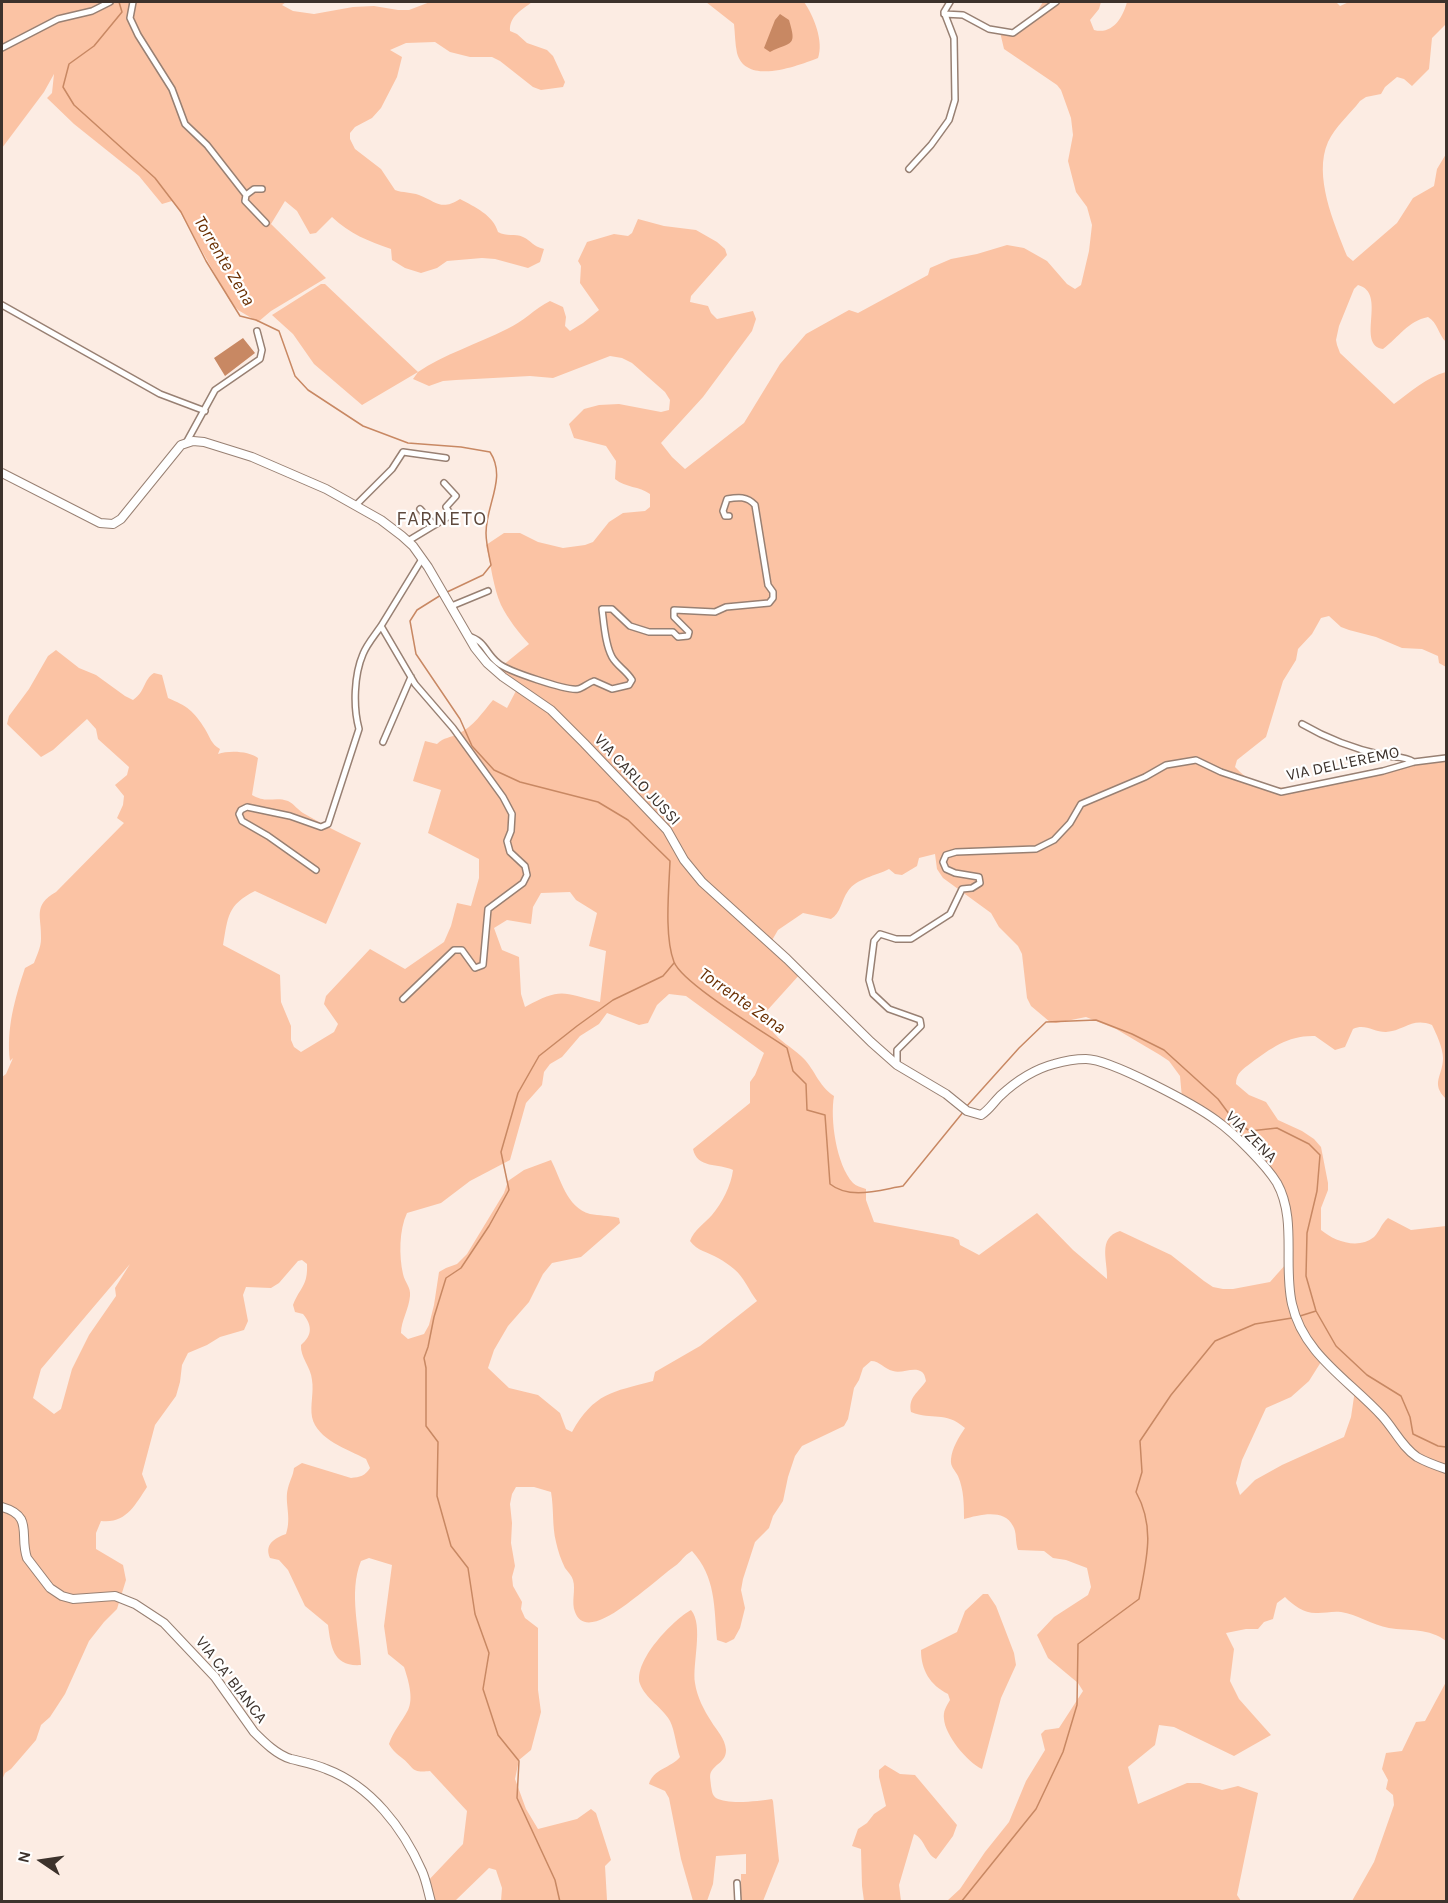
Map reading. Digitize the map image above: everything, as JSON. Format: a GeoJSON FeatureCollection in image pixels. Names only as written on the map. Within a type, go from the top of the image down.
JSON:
{"type":"FeatureCollection","features":[{"type":"Feature","properties":{"kind":"street"},"geometry":{"type":"LineString","coordinates":[[2,48],[58,19],[92,11],[110,2]]}},
{"type":"Feature","properties":{"kind":"street"},"geometry":{"type":"LineString","coordinates":[[133,2],[130,18],[138,35],[172,88],[185,124],[207,145],[246,195]]}},
{"type":"Feature","properties":{"kind":"street"},"geometry":{"type":"LineString","coordinates":[[909,168],[931,145],[949,120],[955,100],[954,38],[944,14],[950,2]]}},
{"type":"Feature","properties":{"kind":"street"},"geometry":{"type":"LineString","coordinates":[[944,14],[963,15],[989,29],[1013,33],[1056,2]]}},
{"type":"Feature","properties":{"kind":"street"},"geometry":{"type":"LineString","coordinates":[[262,189],[254,189],[246,195],[245,201],[266,223]]}},
{"type":"Feature","properties":{"kind":"street"},"geometry":{"type":"LineString","coordinates":[[2,304],[160,394],[205,411]]}},
{"type":"Feature","properties":{"kind":"street"},"geometry":{"type":"LineString","coordinates":[[2,473],[100,523],[113,524],[121,519],[168,461],[186,443],[215,390],[260,359],[262,350],[257,331]]}},
{"type":"Feature","properties":{"kind":"street","name":"VIA CARLO JUSSI"},"geometry":{"type":"LineString","coordinates":[[186,443],[204,442],[230,449],[326,489],[381,520],[408,541],[451,603],[468,636],[487,663],[503,677],[551,710],[667,830],[684,860],[702,882],[787,959],[871,1042],[897,1065],[962,1107]]}},
{"type":"Feature","properties":{"kind":"street"},"geometry":{"type":"LineString","coordinates":[[356,505],[392,469],[403,452],[446,458]]}},
{"type":"Feature","properties":{"kind":"street"},"geometry":{"type":"LineString","coordinates":[[408,541],[451,515],[446,507],[456,496],[444,483]]}},
{"type":"Feature","properties":{"kind":"street"},"geometry":{"type":"LineString","coordinates":[[468,636],[479,639],[498,664],[514,672],[569,689],[580,689],[594,681],[612,689],[629,685],[632,680],[613,658],[602,609],[612,609],[630,626],[650,632],[673,632],[678,637],[688,636],[689,632],[674,617],[674,610],[715,612],[726,607],[769,603],[773,598],[773,591],[766,577],[755,506],[749,500],[738,497],[727,500],[723,511],[725,516],[729,516]]}},
{"type":"Feature","properties":{"kind":"street"},"geometry":{"type":"LineString","coordinates":[[420,509],[434,525]]}},
{"type":"Feature","properties":{"kind":"street"},"geometry":{"type":"LineString","coordinates":[[316,870],[268,836],[242,821],[239,814],[247,807],[290,816],[321,827],[328,824],[359,729],[356,719],[357,684],[361,661],[422,559]]}},
{"type":"Feature","properties":{"kind":"street"},"geometry":{"type":"LineString","coordinates":[[451,603],[488,591]]}},
{"type":"Feature","properties":{"kind":"street"},"geometry":{"type":"LineString","coordinates":[[381,626],[411,677],[503,797],[512,814],[511,831],[507,841],[510,852],[525,866],[527,875],[523,883],[488,909],[483,965],[475,968],[462,950],[454,950],[404,999]]}},
{"type":"Feature","properties":{"kind":"street"},"geometry":{"type":"LineString","coordinates":[[383,742],[411,677]]}},
{"type":"Feature","properties":{"kind":"street"},"geometry":{"type":"LineString","coordinates":[[1302,724],[1336,740],[1380,754],[1405,756],[1414,762],[1446,758]]}},
{"type":"Feature","properties":{"kind":"street","name":"VIA DELL'EREMO"},"geometry":{"type":"LineString","coordinates":[[897,1065],[897,1050],[921,1026],[920,1020],[889,1009],[873,994],[869,980],[874,941],[880,934],[896,939],[911,939],[950,914],[962,889],[972,888],[980,883],[979,878],[946,869],[943,862],[946,855],[956,852],[1036,849],[1054,840],[1070,823],[1081,804],[1145,777],[1166,765],[1196,760],[1221,772],[1281,792],[1383,771],[1414,762]]}},
{"type":"Feature","properties":{"kind":"street","name":"VIA ZENA"},"geometry":{"type":"LineString","coordinates":[[962,1107],[981,1115],[1017,1082],[1041,1069],[1056,1063],[1087,1059],[1114,1067],[1150,1084],[1217,1121],[1277,1184],[1287,1216],[1290,1293],[1299,1325],[1308,1340],[1323,1361],[1381,1415],[1408,1450],[1446,1469]]}},
{"type":"Feature","properties":{"kind":"street","name":"VIA CA' BIANCA"},"geometry":{"type":"LineString","coordinates":[[2,1507],[18,1514],[23,1525],[27,1558],[55,1592],[68,1598],[115,1596],[147,1611],[164,1623],[205,1665],[254,1732],[264,1742],[288,1758],[310,1763],[339,1774],[375,1801],[397,1827],[422,1870],[431,1902]]}},
{"type":"Feature","properties":{"kind":"street"},"geometry":{"type":"LineString","coordinates":[[737,1883],[738,1902]]}},
{"type":"Feature","properties":{"kind":"shaded area"},"geometry":{"type":"Polygon","coordinates":[[[2,2],[286,2],[282,5],[293,11],[314,14],[374,6],[409,10],[430,2],[532,2],[514,17],[510,31],[527,43],[547,50],[553,56],[565,82],[563,87],[541,90],[533,87],[492,57],[470,57],[450,52],[435,42],[406,43],[390,50],[402,57],[397,77],[381,108],[372,118],[355,127],[350,133],[350,139],[355,149],[381,169],[395,190],[416,194],[443,205],[460,199],[488,216],[498,232],[520,236],[544,249],[540,262],[528,268],[495,259],[447,261],[437,268],[421,273],[405,268],[392,260],[391,249],[360,236],[332,217],[316,233],[310,234],[297,211],[285,201],[271,224],[326,278],[271,311],[258,322],[238,310],[230,301],[172,201],[162,204],[139,176],[74,124],[47,98],[52,93],[54,74],[44,92],[2,148],[2,2]]]}},
{"type":"Feature","properties":{"kind":"shaded area"},"geometry":{"type":"Polygon","coordinates":[[[706,2],[804,2],[817,29],[820,44],[818,58],[786,69],[761,71],[750,69],[742,63],[737,53],[734,24],[706,2]]]}},
{"type":"Feature","properties":{"kind":"shaded area"},"geometry":{"type":"Polygon","coordinates":[[[1043,2],[1101,2],[1099,9],[1090,20],[1094,30],[1101,31],[1116,24],[1127,2],[1336,2],[1340,6],[1349,2],[1446,2],[1446,24],[1432,38],[1429,69],[1412,86],[1404,79],[1397,77],[1385,87],[1381,94],[1366,97],[1360,101],[1331,136],[1324,155],[1323,170],[1331,214],[1347,256],[1353,261],[1397,223],[1413,198],[1434,186],[1437,169],[1446,154],[1446,342],[1434,322],[1428,317],[1409,326],[1383,349],[1375,345],[1371,329],[1371,298],[1367,290],[1358,285],[1354,289],[1339,326],[1336,340],[1340,353],[1394,404],[1425,381],[1446,372],[1446,667],[1439,663],[1438,656],[1422,649],[1402,648],[1376,637],[1341,627],[1329,616],[1321,618],[1312,634],[1298,649],[1296,660],[1283,681],[1266,737],[1237,760],[1235,767],[1261,785],[1293,787],[1446,756],[1446,1099],[1438,1084],[1443,1058],[1442,1050],[1432,1025],[1425,1023],[1413,1023],[1386,1032],[1357,1027],[1353,1029],[1345,1047],[1335,1050],[1315,1036],[1289,1040],[1266,1052],[1243,1069],[1237,1077],[1236,1084],[1249,1095],[1266,1102],[1278,1120],[1302,1131],[1321,1147],[1328,1183],[1328,1190],[1321,1208],[1321,1230],[1326,1234],[1346,1242],[1361,1243],[1374,1237],[1388,1218],[1411,1230],[1446,1226],[1446,1641],[1433,1634],[1383,1627],[1347,1613],[1304,1611],[1285,1597],[1277,1603],[1273,1619],[1264,1622],[1258,1629],[1226,1633],[1234,1649],[1230,1681],[1239,1699],[1271,1735],[1234,1756],[1174,1727],[1159,1725],[1155,1745],[1128,1767],[1138,1804],[1187,1783],[1200,1783],[1222,1790],[1238,1786],[1258,1793],[1237,1895],[1241,1901],[947,1901],[960,1889],[1009,1822],[1026,1781],[1045,1750],[1041,1734],[1045,1730],[1059,1728],[1083,1691],[1078,1683],[1048,1658],[1037,1635],[1054,1617],[1088,1595],[1091,1587],[1087,1568],[1053,1558],[1044,1551],[1018,1550],[1014,1528],[1004,1517],[991,1514],[964,1519],[961,1487],[951,1462],[954,1447],[965,1428],[951,1419],[911,1412],[912,1399],[926,1381],[922,1372],[919,1370],[893,1371],[871,1361],[863,1368],[854,1388],[848,1419],[844,1426],[802,1446],[795,1456],[783,1501],[773,1516],[769,1528],[755,1542],[743,1579],[741,1590],[745,1608],[740,1628],[734,1639],[726,1643],[717,1640],[710,1582],[706,1571],[692,1551],[634,1599],[611,1614],[600,1620],[589,1622],[581,1620],[574,1608],[573,1580],[565,1568],[556,1542],[551,1492],[534,1487],[516,1487],[510,1504],[511,1543],[515,1566],[512,1577],[513,1586],[522,1602],[521,1609],[525,1618],[538,1628],[538,1690],[541,1712],[531,1750],[519,1760],[515,1779],[526,1809],[538,1829],[577,1819],[591,1809],[596,1813],[611,1860],[605,1866],[607,1900],[606,1902],[501,1901],[502,1888],[496,1870],[489,1868],[455,1901],[430,1901],[425,1884],[463,1844],[467,1811],[430,1771],[413,1769],[389,1744],[410,1705],[410,1688],[404,1667],[388,1654],[384,1626],[392,1565],[369,1558],[361,1561],[357,1573],[355,1599],[361,1665],[352,1665],[344,1663],[335,1654],[330,1641],[328,1625],[305,1606],[288,1570],[279,1560],[270,1558],[268,1549],[278,1537],[286,1534],[288,1528],[287,1493],[294,1468],[302,1463],[351,1478],[362,1476],[370,1468],[366,1459],[320,1432],[312,1417],[312,1380],[301,1345],[308,1337],[310,1330],[303,1314],[295,1312],[293,1305],[306,1277],[307,1264],[302,1260],[298,1261],[279,1283],[271,1288],[246,1287],[243,1295],[248,1321],[244,1330],[220,1337],[188,1353],[182,1365],[176,1396],[155,1425],[142,1474],[147,1487],[129,1512],[117,1519],[101,1521],[96,1533],[96,1549],[123,1565],[126,1580],[117,1609],[89,1641],[65,1694],[50,1717],[41,1725],[36,1740],[5,1773],[2,1780],[2,1077],[6,1074],[13,1058],[10,1061],[9,1037],[18,991],[25,968],[34,963],[40,945],[41,907],[124,823],[117,818],[124,796],[115,785],[127,775],[129,767],[98,739],[96,729],[87,719],[53,750],[41,757],[7,724],[9,716],[29,689],[48,656],[56,650],[79,668],[96,675],[133,700],[150,676],[154,673],[162,675],[168,698],[193,713],[213,743],[220,749],[218,754],[239,752],[258,758],[252,795],[266,800],[288,801],[303,813],[361,843],[326,924],[255,891],[239,901],[230,913],[223,945],[280,975],[281,1002],[291,1026],[291,1040],[294,1047],[301,1052],[334,1032],[338,1024],[324,1004],[326,996],[370,949],[405,969],[444,942],[457,903],[471,906],[479,878],[479,859],[428,833],[441,790],[413,781],[425,741],[437,744],[464,731],[493,700],[507,708],[518,687],[497,670],[529,644],[501,605],[486,545],[504,533],[520,533],[538,542],[563,548],[585,545],[593,542],[609,522],[623,513],[645,511],[650,507],[650,494],[615,479],[616,461],[606,446],[574,438],[569,424],[584,409],[599,405],[619,404],[661,412],[669,410],[670,400],[665,392],[632,363],[610,356],[553,378],[530,376],[456,380],[443,381],[429,386],[413,379],[418,372],[428,366],[513,326],[550,301],[563,307],[566,317],[565,326],[570,331],[583,323],[599,310],[580,283],[581,266],[578,261],[587,242],[614,234],[628,236],[632,233],[638,219],[664,226],[696,230],[717,242],[725,249],[727,255],[691,296],[690,302],[708,306],[717,319],[753,311],[756,319],[752,331],[703,397],[661,443],[685,469],[744,423],[780,364],[806,334],[849,310],[858,313],[928,275],[930,268],[951,259],[1007,245],[1024,248],[1047,261],[1067,284],[1075,289],[1081,285],[1092,225],[1087,207],[1076,192],[1068,161],[1073,135],[1071,118],[1057,85],[1004,49],[1000,32],[1015,31],[1038,10],[1043,2]],[[935,854],[919,858],[917,866],[902,875],[895,874],[889,869],[856,883],[848,891],[837,914],[831,919],[803,913],[778,930],[771,942],[801,973],[764,1014],[776,1026],[772,1031],[805,1060],[824,1087],[834,1096],[833,1117],[838,1153],[853,1183],[866,1189],[866,1200],[874,1222],[953,1237],[959,1240],[960,1245],[979,1255],[1037,1213],[1073,1250],[1107,1279],[1106,1245],[1113,1234],[1120,1231],[1171,1255],[1213,1287],[1233,1289],[1270,1282],[1286,1264],[1287,1221],[1279,1184],[1210,1117],[1182,1098],[1180,1076],[1169,1061],[1116,1029],[1086,1017],[1056,1023],[1050,1022],[1031,1006],[1027,998],[1022,954],[1018,946],[999,927],[991,913],[943,878],[937,869],[935,854]],[[570,892],[541,893],[533,907],[531,924],[507,920],[494,928],[502,950],[519,957],[521,994],[525,1007],[555,994],[569,994],[600,1002],[606,951],[589,946],[597,913],[576,900],[570,892]],[[669,994],[657,1005],[648,1023],[639,1025],[607,1013],[599,1024],[580,1036],[562,1057],[550,1064],[544,1072],[542,1085],[526,1103],[510,1160],[470,1181],[441,1203],[407,1213],[402,1227],[400,1251],[404,1277],[410,1293],[401,1333],[408,1339],[424,1334],[429,1325],[439,1272],[457,1264],[467,1254],[504,1193],[508,1181],[524,1170],[551,1160],[565,1192],[575,1205],[590,1214],[619,1218],[620,1223],[581,1257],[552,1263],[543,1274],[529,1302],[508,1326],[494,1350],[488,1368],[509,1388],[538,1395],[560,1413],[566,1429],[572,1432],[588,1409],[596,1402],[615,1392],[653,1381],[655,1372],[700,1346],[757,1301],[734,1269],[699,1249],[690,1241],[719,1205],[728,1188],[733,1170],[704,1163],[695,1155],[693,1149],[750,1103],[750,1082],[764,1053],[686,996],[669,994]],[[130,1264],[41,1369],[33,1398],[54,1414],[61,1409],[72,1369],[89,1335],[116,1296],[115,1288],[130,1264]],[[1321,1362],[1309,1381],[1291,1397],[1266,1408],[1242,1460],[1236,1483],[1240,1495],[1255,1480],[1344,1437],[1351,1417],[1355,1390],[1321,1362]]]}},
{"type":"Feature","properties":{"kind":"shaded area"},"geometry":{"type":"Polygon","coordinates":[[[780,14],[789,20],[792,39],[788,44],[770,52],[764,48],[775,20],[780,14]]]}},
{"type":"Feature","properties":{"kind":"shaded area"},"geometry":{"type":"Polygon","coordinates":[[[321,284],[325,284],[418,372],[362,405],[314,364],[293,334],[272,315],[321,284]]]}},
{"type":"Feature","properties":{"kind":"shaded area"},"geometry":{"type":"Polygon","coordinates":[[[243,338],[255,353],[225,376],[214,358],[243,338]]]}},
{"type":"Feature","properties":{"kind":"shaded area"},"geometry":{"type":"Polygon","coordinates":[[[983,1594],[988,1594],[996,1606],[1014,1653],[1016,1665],[1001,1698],[982,1769],[964,1754],[948,1733],[944,1716],[950,1700],[948,1694],[936,1686],[928,1676],[921,1650],[957,1632],[965,1611],[983,1594]]]}},
{"type":"Feature","properties":{"kind":"shaded area"},"geometry":{"type":"Polygon","coordinates":[[[691,1610],[697,1625],[694,1675],[696,1688],[703,1708],[722,1738],[726,1750],[723,1760],[710,1774],[713,1794],[716,1798],[728,1801],[772,1799],[773,1801],[779,1861],[763,1901],[741,1901],[741,1874],[746,1874],[746,1854],[716,1856],[713,1884],[707,1901],[693,1901],[681,1859],[669,1798],[665,1791],[649,1784],[654,1775],[680,1757],[670,1721],[642,1689],[639,1675],[642,1664],[656,1642],[674,1623],[691,1610]]]}},
{"type":"Feature","properties":{"kind":"shaded area"},"geometry":{"type":"Polygon","coordinates":[[[1446,1682],[1446,1901],[1352,1901],[1374,1862],[1394,1805],[1393,1795],[1386,1789],[1388,1780],[1382,1769],[1386,1753],[1402,1751],[1416,1722],[1425,1721],[1446,1682]]]}},
{"type":"Feature","properties":{"kind":"shaded area"},"geometry":{"type":"Polygon","coordinates":[[[885,1765],[900,1774],[915,1775],[957,1825],[953,1836],[936,1859],[929,1853],[921,1839],[914,1834],[899,1885],[901,1901],[864,1901],[861,1849],[852,1846],[858,1829],[886,1806],[879,1777],[879,1770],[885,1765]]]}},
{"type":"Feature","properties":{"kind":"waterway","name":"Torrente Zena"},"geometry":{"type":"LineString","coordinates":[[119,2],[122,12],[94,46],[69,64],[63,87],[74,105],[155,178],[181,212],[206,261],[240,316],[256,320],[279,331],[295,376],[308,390],[363,426],[408,443],[461,447],[490,452],[497,472],[486,533],[491,565],[483,575],[445,593]]}},
{"type":"Feature","properties":{"kind":"waterway","name":"Torrente Zena"},"geometry":{"type":"LineString","coordinates":[[441,595],[417,610],[410,621],[416,654],[460,719],[472,746],[494,770],[520,782],[598,802],[628,820],[670,861],[668,926],[674,962],[680,971],[708,995],[787,1048],[793,1071],[806,1084],[807,1110],[825,1115],[830,1184],[846,1192],[856,1193],[903,1186],[964,1111]]}},
{"type":"Feature","properties":{"kind":"waterway"},"geometry":{"type":"LineString","coordinates":[[560,1902],[555,1880],[517,1798],[519,1761],[498,1735],[483,1689],[489,1653],[475,1614],[468,1568],[451,1546],[437,1496],[438,1442],[426,1426],[424,1358],[446,1278],[461,1268],[489,1226],[509,1190],[501,1152],[518,1093],[539,1056],[613,1000],[663,976],[674,963]]}},
{"type":"Feature","properties":{"kind":"waterway","name":"Torrente Zena"},"geometry":{"type":"LineString","coordinates":[[966,1107],[1019,1048],[1046,1022],[1096,1020],[1164,1050],[1218,1099],[1235,1122],[1250,1131],[1277,1128],[1309,1144],[1320,1155],[1317,1191],[1307,1233],[1306,1276],[1316,1311],[1336,1346],[1367,1375],[1401,1396],[1410,1417],[1413,1434],[1438,1446],[1446,1447]]}},
{"type":"Feature","properties":{"kind":"waterway"},"geometry":{"type":"LineString","coordinates":[[1300,1316],[1316,1311]]}},
{"type":"Feature","properties":{"kind":"waterway"},"geometry":{"type":"LineString","coordinates":[[961,1902],[1036,1809],[1063,1752],[1077,1705],[1078,1644],[1139,1599],[1148,1545],[1146,1519],[1136,1492],[1142,1472],[1140,1441],[1171,1395],[1215,1341],[1255,1324],[1292,1318]]}},
{"type":"Feature","properties":{"kind":"district","name":"FARNETO"},"geometry":{"type":"Point","coordinates":[442,519]}}]}
